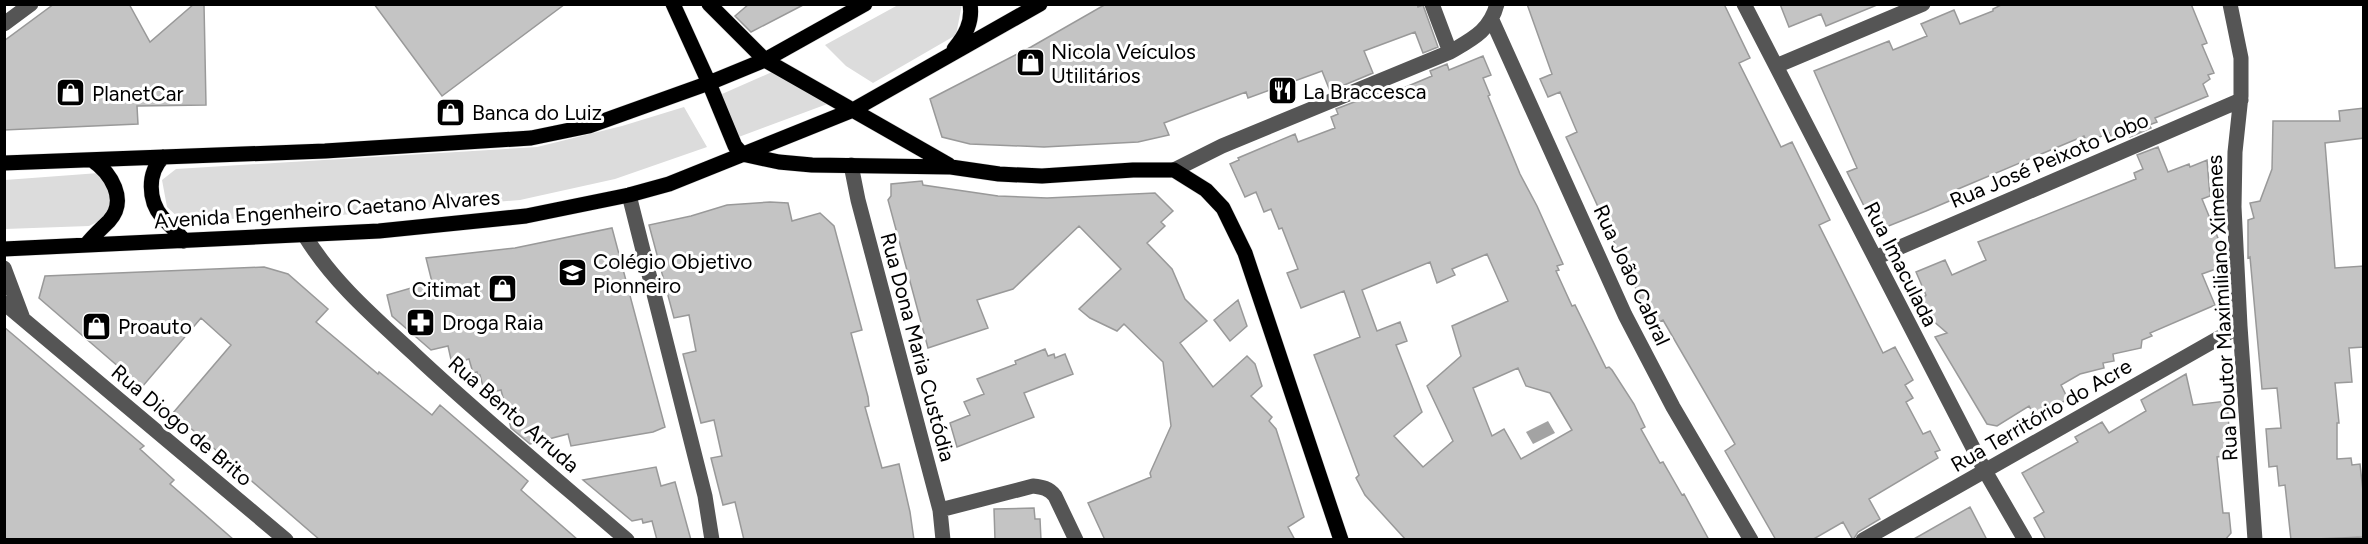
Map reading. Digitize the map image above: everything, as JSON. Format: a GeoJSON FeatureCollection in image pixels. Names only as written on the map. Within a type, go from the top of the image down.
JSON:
{"type":"FeatureCollection","features":[{"type":"Feature","properties":{"kind":"main road"},"geometry":{"type":"LineString","coordinates":[[673,4],[735,146],[742,154],[779,162],[951,167],[999,174],[1042,176],[1133,170],[1174,170],[1206,190],[1223,208],[1245,253],[1341,540]]}},
{"type":"Feature","properties":{"kind":"main road"},"geometry":{"type":"LineString","coordinates":[[709,4],[765,60],[951,167]]}},
{"type":"Feature","properties":{"kind":"main road"},"geometry":{"type":"LineString","coordinates":[[4,163],[325,151],[531,138],[589,126],[709,83],[765,60],[865,4]]}},
{"type":"Feature","properties":{"kind":"main road"},"geometry":{"type":"LineString","coordinates":[[950,54],[963,38],[969,25],[970,4]]}},
{"type":"Feature","properties":{"kind":"main road","name":"Avenida Engenheiro Caetano Alvares"},"geometry":{"type":"LineString","coordinates":[[4,249],[305,236],[526,216],[629,195],[669,184],[853,110],[1040,4]]}},
{"type":"Feature","properties":{"kind":"main road"},"geometry":{"type":"LineString","coordinates":[[164,157],[157,164],[153,175],[153,199],[163,218],[174,227],[184,241]]}},
{"type":"Feature","properties":{"kind":"main road"},"geometry":{"type":"LineString","coordinates":[[86,245],[110,220],[117,197],[110,175],[92,160]]}},
{"type":"Feature","properties":{"kind":"street"},"geometry":{"type":"LineString","coordinates":[[4,24],[31,4]]}},
{"type":"Feature","properties":{"kind":"street"},"geometry":{"type":"LineString","coordinates":[[1432,4],[1450,52]]}},
{"type":"Feature","properties":{"kind":"street"},"geometry":{"type":"LineString","coordinates":[[1174,170],[1222,146],[1450,52],[1475,37],[1492,20],[1497,4]]}},
{"type":"Feature","properties":{"kind":"street","name":"Rua Imaculada"},"geometry":{"type":"LineString","coordinates":[[1744,4],[1984,471],[2025,540]]}},
{"type":"Feature","properties":{"kind":"street"},"geometry":{"type":"LineString","coordinates":[[1776,66],[1923,4]]}},
{"type":"Feature","properties":{"kind":"street","name":"Rua Doutor Maximiliano Ximenes"},"geometry":{"type":"LineString","coordinates":[[2230,4],[2241,58],[2241,100],[2235,152],[2234,207],[2255,540]]}},
{"type":"Feature","properties":{"kind":"street","name":"Rua João Cabral"},"geometry":{"type":"LineString","coordinates":[[1492,20],[1625,315],[1673,407],[1751,540]]}},
{"type":"Feature","properties":{"kind":"street","name":"Rua José Peixoto Lobo"},"geometry":{"type":"LineString","coordinates":[[1875,258],[2241,100]]}},
{"type":"Feature","properties":{"kind":"street","name":"Rua Dona Maria Custódia"},"geometry":{"type":"LineString","coordinates":[[851,165],[858,200],[940,510],[943,540]]}},
{"type":"Feature","properties":{"kind":"street"},"geometry":{"type":"LineString","coordinates":[[629,195],[705,496],[712,540]]}},
{"type":"Feature","properties":{"kind":"street","name":"Rua Bento Arruda"},"geometry":{"type":"LineString","coordinates":[[305,236],[320,262],[375,318],[433,372],[627,540]]}},
{"type":"Feature","properties":{"kind":"street","name":"Rua Diogo de Brito"},"geometry":{"type":"LineString","coordinates":[[4,268],[23,319]]}},
{"type":"Feature","properties":{"kind":"street","name":"Rua Diogo de Brito"},"geometry":{"type":"LineString","coordinates":[[4,303],[286,540]]}},
{"type":"Feature","properties":{"kind":"street","name":"Rua Território do Acre"},"geometry":{"type":"LineString","coordinates":[[1863,540],[2240,326]]}},
{"type":"Feature","properties":{"kind":"street"},"geometry":{"type":"LineString","coordinates":[[940,510],[1033,486],[1040,487],[1050,490],[1055,496],[1076,540]]}},
{"type":"Feature","properties":{"kind":"shaded area"},"geometry":{"type":"Polygon","coordinates":[[[962,4],[956,35],[873,83],[846,66],[825,45],[898,5],[962,4]]]}},
{"type":"Feature","properties":{"kind":"shaded area"},"geometry":{"type":"Polygon","coordinates":[[[772,72],[830,103],[736,138],[722,94],[772,72]]]}},
{"type":"Feature","properties":{"kind":"shaded area"},"geometry":{"type":"Polygon","coordinates":[[[684,107],[707,147],[615,179],[520,200],[317,217],[181,220],[167,207],[162,180],[176,169],[537,147],[622,126],[684,107]]]}},
{"type":"Feature","properties":{"kind":"shaded area"},"geometry":{"type":"Polygon","coordinates":[[[99,173],[109,185],[109,210],[99,221],[89,226],[5,229],[5,180],[99,173]]]}},
{"type":"Feature","properties":{"kind":"shaded area"},"geometry":{"type":"Polygon","coordinates":[[[1548,421],[1555,433],[1533,444],[1526,432],[1548,421]]]}},
{"type":"Feature","properties":{"kind":"building","name":"PlanetCar"},"geometry":{"type":"Polygon","coordinates":[[[54,4],[129,4],[150,42],[194,4],[204,4],[206,105],[137,106],[138,124],[4,130],[4,41],[54,4]]]}},
{"type":"Feature","properties":{"kind":"building"},"geometry":{"type":"Polygon","coordinates":[[[374,4],[565,4],[442,96],[374,4]]]}},
{"type":"Feature","properties":{"kind":"building"},"geometry":{"type":"Polygon","coordinates":[[[749,4],[805,4],[751,32],[735,16],[749,4]]]}},
{"type":"Feature","properties":{"kind":"building"},"geometry":{"type":"Polygon","coordinates":[[[1106,4],[1417,4],[1418,7],[1423,5],[1438,47],[1423,53],[1415,32],[1364,51],[1373,73],[1330,91],[1322,71],[1248,98],[1246,92],[1164,123],[1169,135],[1138,142],[1044,147],[970,144],[942,137],[930,99],[1031,47],[1106,4]]]}},
{"type":"Feature","properties":{"kind":"building"},"geometry":{"type":"Polygon","coordinates":[[[1527,4],[1724,4],[1750,58],[1739,63],[1781,147],[1792,142],[1830,220],[1819,225],[1883,353],[1895,347],[1913,380],[1905,385],[1913,398],[1906,402],[1923,434],[1930,431],[1940,450],[1935,452],[1938,458],[1869,499],[1880,519],[1858,532],[1853,540],[1843,522],[1812,540],[1776,540],[1725,451],[1735,444],[1663,320],[1653,325],[1627,270],[1566,137],[1577,132],[1560,92],[1548,97],[1540,79],[1552,74],[1527,4]]]}},
{"type":"Feature","properties":{"kind":"building"},"geometry":{"type":"Polygon","coordinates":[[[1780,4],[1877,5],[1826,26],[1821,14],[1789,27],[1780,4]]]}},
{"type":"Feature","properties":{"kind":"building"},"geometry":{"type":"Polygon","coordinates":[[[2003,4],[2191,4],[2207,43],[2202,45],[2214,73],[2208,75],[2210,79],[2203,84],[2208,96],[2155,118],[2157,122],[2149,125],[2151,128],[2130,137],[2128,133],[2112,140],[2109,133],[2087,142],[2084,136],[1951,192],[1954,199],[1926,211],[1886,227],[1882,218],[1872,222],[1847,172],[1857,168],[1814,71],[1889,41],[1893,50],[1927,36],[1921,24],[1954,10],[1960,24],[1993,11],[2003,4]]]}},
{"type":"Feature","properties":{"kind":"building"},"geometry":{"type":"Polygon","coordinates":[[[1483,56],[1491,75],[1483,78],[1490,95],[1488,96],[1520,174],[1563,264],[1557,266],[1559,270],[1556,271],[1572,306],[1575,305],[1606,368],[1609,367],[1612,370],[1634,404],[1645,427],[1641,429],[1660,463],[1663,462],[1682,495],[1684,494],[1709,540],[1406,540],[1365,495],[1356,478],[1359,475],[1314,355],[1360,337],[1344,291],[1301,308],[1287,273],[1298,269],[1282,228],[1279,229],[1271,209],[1264,212],[1256,192],[1245,197],[1230,164],[1239,160],[1238,158],[1295,134],[1298,142],[1335,128],[1331,117],[1338,114],[1336,109],[1380,92],[1382,97],[1432,76],[1430,71],[1447,64],[1449,70],[1483,56]],[[1487,254],[1452,269],[1455,275],[1437,283],[1430,262],[1362,290],[1377,331],[1400,322],[1407,341],[1396,345],[1422,412],[1394,436],[1423,467],[1453,441],[1427,386],[1461,356],[1452,326],[1508,301],[1487,254]],[[1518,368],[1473,388],[1492,436],[1504,429],[1521,459],[1572,430],[1550,393],[1526,386],[1518,368]]]}},
{"type":"Feature","properties":{"kind":"building"},"geometry":{"type":"Polygon","coordinates":[[[2364,108],[2364,138],[2325,143],[2335,268],[2364,266],[2364,347],[2349,348],[2352,382],[2335,383],[2339,423],[2337,423],[2337,459],[2351,458],[2352,465],[2360,464],[2364,500],[2364,537],[2291,540],[2285,485],[2279,486],[2277,466],[2269,467],[2266,429],[2281,428],[2277,388],[2262,389],[2250,257],[2248,258],[2248,220],[2254,218],[2250,203],[2260,201],[2272,169],[2273,121],[2340,121],[2339,111],[2364,108]]]}},
{"type":"Feature","properties":{"kind":"building"},"geometry":{"type":"Polygon","coordinates":[[[2158,147],[2168,172],[2207,160],[2210,196],[2202,199],[2227,260],[2227,265],[2202,274],[2215,305],[2150,333],[2152,336],[2142,340],[2141,348],[2113,354],[2114,361],[2103,363],[2104,368],[2080,374],[2061,385],[2068,399],[2036,418],[2029,406],[1997,426],[1987,424],[1935,337],[1947,333],[1916,306],[1926,295],[1916,272],[1945,260],[1952,275],[1986,260],[1978,242],[2136,179],[2134,173],[2143,169],[2137,155],[2158,147]]]}},
{"type":"Feature","properties":{"kind":"building"},"geometry":{"type":"Polygon","coordinates":[[[922,181],[923,185],[998,196],[1047,198],[1155,193],[1173,211],[1161,222],[1165,226],[1147,243],[1172,269],[1185,299],[1207,321],[1180,343],[1213,387],[1247,356],[1255,364],[1262,386],[1251,396],[1272,417],[1269,421],[1276,429],[1304,517],[1288,527],[1295,540],[1105,540],[1088,503],[1151,477],[1150,473],[1171,426],[1163,362],[1124,324],[1117,331],[1090,318],[1079,309],[1121,269],[1079,226],[1013,289],[977,300],[988,328],[928,348],[888,200],[891,196],[891,184],[922,181]]]}},
{"type":"Feature","properties":{"kind":"building"},"geometry":{"type":"Polygon","coordinates":[[[788,203],[792,221],[820,213],[834,226],[862,330],[851,333],[868,397],[869,406],[865,407],[882,468],[899,464],[914,540],[744,540],[735,502],[723,505],[711,458],[722,456],[714,420],[701,423],[683,354],[696,351],[689,315],[674,318],[649,225],[727,205],[788,203]]]}},
{"type":"Feature","properties":{"kind":"building"},"geometry":{"type":"Polygon","coordinates":[[[612,228],[665,427],[653,432],[571,446],[568,434],[530,444],[511,428],[501,390],[485,394],[480,375],[478,376],[477,372],[473,373],[469,359],[452,364],[448,346],[431,350],[392,316],[387,295],[432,282],[426,258],[515,248],[612,228]]]}},
{"type":"Feature","properties":{"kind":"building"},"geometry":{"type":"Polygon","coordinates":[[[264,267],[288,274],[328,309],[316,322],[378,374],[379,372],[432,415],[440,405],[528,481],[521,490],[578,540],[320,540],[173,413],[231,345],[201,318],[142,387],[39,298],[45,276],[264,267]]]}},
{"type":"Feature","properties":{"kind":"building"},"geometry":{"type":"Polygon","coordinates":[[[1238,300],[1247,326],[1230,341],[1214,320],[1238,300]]]}},
{"type":"Feature","properties":{"kind":"building"},"geometry":{"type":"Polygon","coordinates":[[[4,327],[144,446],[140,449],[174,480],[170,484],[234,540],[4,540],[4,327]]]}},
{"type":"Feature","properties":{"kind":"building"},"geometry":{"type":"Polygon","coordinates":[[[1045,349],[1048,356],[1054,354],[1055,358],[1065,354],[1073,374],[1024,393],[1034,417],[957,447],[950,423],[970,415],[964,402],[984,394],[977,379],[1016,364],[1015,361],[1045,349]]]}},
{"type":"Feature","properties":{"kind":"building"},"geometry":{"type":"Polygon","coordinates":[[[2186,374],[2193,405],[2227,401],[2231,455],[2217,457],[2223,513],[2229,513],[2231,533],[2225,540],[2046,540],[2034,518],[2044,512],[2022,473],[2078,442],[2075,437],[2102,422],[2109,433],[2146,411],[2141,400],[2186,374]]]}},
{"type":"Feature","properties":{"kind":"building"},"geometry":{"type":"Polygon","coordinates":[[[656,467],[661,486],[675,482],[691,540],[657,540],[652,521],[643,523],[642,519],[632,521],[583,480],[656,467]]]}},
{"type":"Feature","properties":{"kind":"building"},"geometry":{"type":"Polygon","coordinates":[[[1970,507],[1987,540],[1912,540],[1970,507]]]}},
{"type":"Feature","properties":{"kind":"building"},"geometry":{"type":"Polygon","coordinates":[[[1034,508],[1035,519],[1040,519],[1041,540],[995,540],[994,509],[1034,508]]]}},
{"type":"Feature","properties":{"kind":"place","name":"Nicola Veículos Utilitários"},"geometry":{"type":"Point","coordinates":[1030,63]}},
{"type":"Feature","properties":{"kind":"place","name":"La Braccesca"},"geometry":{"type":"Point","coordinates":[1282,91]}},
{"type":"Feature","properties":{"kind":"place","name":"PlanetCar"},"geometry":{"type":"Point","coordinates":[71,93]}},
{"type":"Feature","properties":{"kind":"place","name":"Banca do Luiz"},"geometry":{"type":"Point","coordinates":[451,112]}},
{"type":"Feature","properties":{"kind":"place","name":"Colégio Objetivo Pionneiro"},"geometry":{"type":"Point","coordinates":[572,273]}},
{"type":"Feature","properties":{"kind":"place","name":"Citimat"},"geometry":{"type":"Point","coordinates":[502,289]}},
{"type":"Feature","properties":{"kind":"place","name":"Droga Raia"},"geometry":{"type":"Point","coordinates":[421,322]}},
{"type":"Feature","properties":{"kind":"place","name":"Proauto"},"geometry":{"type":"Point","coordinates":[97,326]}}]}
